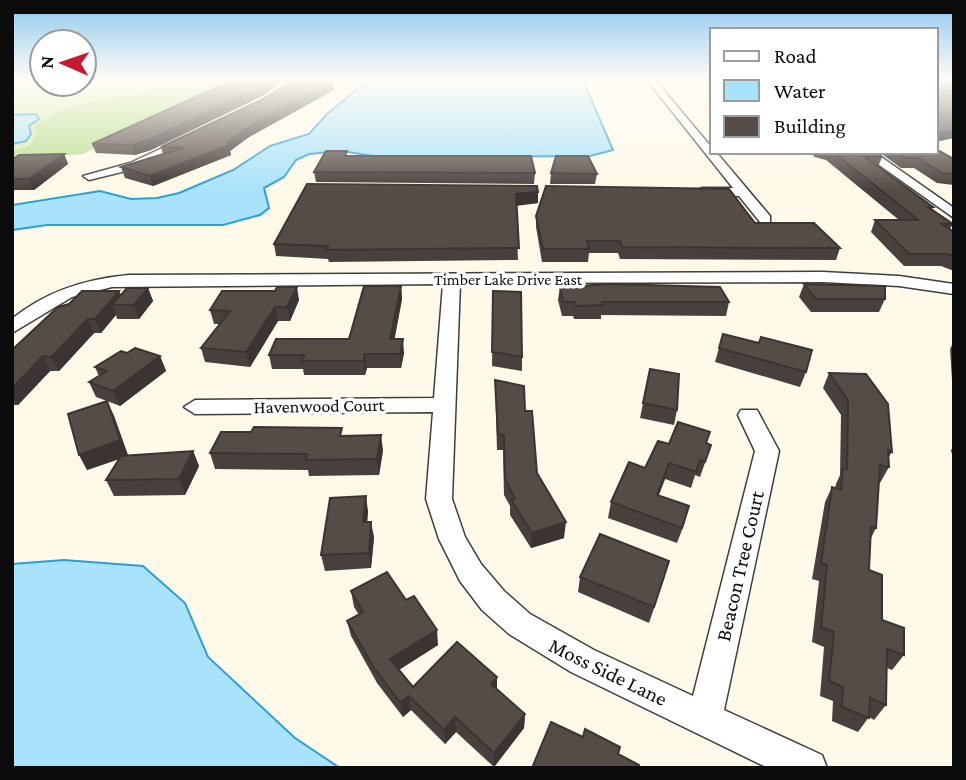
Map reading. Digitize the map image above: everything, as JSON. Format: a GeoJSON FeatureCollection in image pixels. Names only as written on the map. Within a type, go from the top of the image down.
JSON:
{"type":"FeatureCollection","features":[{"type":"Feature","properties":{"kind":"street"},"geometry":{"type":"LineString","coordinates":[[681,116],[710,153]]}},
{"type":"Feature","properties":{"kind":"street"},"geometry":{"type":"LineString","coordinates":[[89,176],[134,166],[165,153],[199,131]]}},
{"type":"Feature","properties":{"kind":"street"},"geometry":{"type":"LineString","coordinates":[[711,154],[765,219]]}},
{"type":"Feature","properties":{"kind":"street"},"geometry":{"type":"LineString","coordinates":[[869,154],[954,215]]}},
{"type":"Feature","properties":{"kind":"street"},"geometry":{"type":"LineString","coordinates":[[688,192],[742,192]]}},
{"type":"Feature","properties":{"kind":"street"},"geometry":{"type":"LineString","coordinates":[[938,203],[954,203]]}},
{"type":"Feature","properties":{"kind":"street","name":"Timber Lake Drive East"},"geometry":{"type":"LineString","coordinates":[[12,328],[39,306],[64,293],[94,284],[129,280],[823,277],[899,281],[954,289]]}},
{"type":"Feature","properties":{"kind":"street","name":"Moss Side Lane"},"geometry":{"type":"LineString","coordinates":[[452,279],[439,499],[447,531],[460,561],[483,591],[515,621],[559,651],[809,768]]}},
{"type":"Feature","properties":{"kind":"street","name":"Havenwood Court"},"geometry":{"type":"LineString","coordinates":[[195,407],[443,404]]}},
{"type":"Feature","properties":{"kind":"street","name":"Beacon Tree Court"},"geometry":{"type":"LineString","coordinates":[[705,719],[766,450],[750,415]]}},
{"type":"Feature","properties":{"kind":"green space"},"geometry":{"type":"Polygon","coordinates":[[[35,116],[61,116],[36,132],[29,145],[12,151],[12,144],[26,141],[29,126],[35,116]]]}},
{"type":"Feature","properties":{"kind":"green space"},"geometry":{"type":"Polygon","coordinates":[[[50,116],[157,116],[83,154],[12,160],[12,151],[30,145],[36,132],[34,125],[50,116]]]}},
{"type":"Feature","properties":{"kind":"water"},"geometry":{"type":"Polygon","coordinates":[[[12,116],[37,116],[39,119],[29,126],[31,134],[26,141],[12,144],[12,116]]]}},
{"type":"Feature","properties":{"kind":"water"},"geometry":{"type":"Polygon","coordinates":[[[325,116],[599,116],[613,150],[590,156],[380,157],[341,151],[309,154],[296,160],[284,177],[264,188],[269,208],[260,215],[223,225],[47,225],[12,230],[12,205],[100,191],[131,199],[157,198],[179,193],[233,170],[270,146],[309,134],[325,116]]]}},
{"type":"Feature","properties":{"kind":"water"},"geometry":{"type":"Polygon","coordinates":[[[64,560],[143,566],[185,603],[208,657],[295,738],[340,768],[12,768],[12,564],[64,560]]]}},
{"type":"Feature","properties":{"kind":"building"},"geometry":{"type":"Polygon","coordinates":[[[153,116],[199,116],[132,145],[92,144],[153,116]]]}},
{"type":"Feature","properties":{"kind":"building"},"geometry":{"type":"Polygon","coordinates":[[[226,116],[269,116],[247,128],[228,142],[229,145],[150,176],[121,167],[183,148],[161,147],[226,116]]]}},
{"type":"Feature","properties":{"kind":"building"},"geometry":{"type":"Polygon","coordinates":[[[938,116],[954,116],[954,130],[938,133],[938,116]]]}},
{"type":"Feature","properties":{"kind":"building"},"geometry":{"type":"Polygon","coordinates":[[[938,150],[954,159],[954,174],[942,173],[918,158],[905,158],[900,154],[938,154],[938,150]]]}},
{"type":"Feature","properties":{"kind":"building"},"geometry":{"type":"Polygon","coordinates":[[[326,151],[347,151],[345,156],[531,156],[535,173],[314,172],[326,151]]]}},
{"type":"Feature","properties":{"kind":"building"},"geometry":{"type":"Polygon","coordinates":[[[64,154],[29,179],[12,179],[12,160],[19,155],[64,154]]]}},
{"type":"Feature","properties":{"kind":"building"},"geometry":{"type":"Polygon","coordinates":[[[836,154],[878,154],[882,157],[865,157],[953,224],[942,224],[954,232],[954,256],[909,254],[875,220],[918,220],[836,154]]]}},
{"type":"Feature","properties":{"kind":"building"},"geometry":{"type":"Polygon","coordinates":[[[556,156],[588,156],[597,174],[551,173],[556,156]]]}},
{"type":"Feature","properties":{"kind":"building"},"geometry":{"type":"Polygon","coordinates":[[[307,184],[537,186],[538,192],[516,194],[519,248],[326,250],[328,246],[274,244],[307,184]]]}},
{"type":"Feature","properties":{"kind":"building"},"geometry":{"type":"Polygon","coordinates":[[[546,186],[729,189],[755,223],[814,223],[840,248],[622,247],[620,241],[587,241],[589,249],[543,249],[536,216],[546,186]]]}},
{"type":"Feature","properties":{"kind":"building"},"geometry":{"type":"Polygon","coordinates":[[[611,284],[720,287],[729,302],[602,302],[603,305],[576,306],[575,302],[563,302],[560,287],[611,284]]]}},
{"type":"Feature","properties":{"kind":"building"},"geometry":{"type":"Polygon","coordinates":[[[804,284],[885,286],[885,299],[816,299],[804,284]]]}},
{"type":"Feature","properties":{"kind":"building"},"geometry":{"type":"Polygon","coordinates":[[[364,286],[401,286],[390,339],[403,339],[400,354],[365,354],[363,361],[301,361],[304,355],[269,355],[276,339],[349,339],[364,286]]]}},
{"type":"Feature","properties":{"kind":"building"},"geometry":{"type":"Polygon","coordinates":[[[277,287],[297,287],[287,307],[275,307],[246,352],[201,348],[230,311],[210,310],[222,291],[275,291],[277,287]]]}},
{"type":"Feature","properties":{"kind":"building"},"geometry":{"type":"Polygon","coordinates":[[[127,288],[148,288],[134,305],[112,305],[127,288]]]}},
{"type":"Feature","properties":{"kind":"building"},"geometry":{"type":"Polygon","coordinates":[[[82,291],[119,291],[95,319],[88,319],[51,357],[43,356],[12,388],[12,350],[58,307],[69,304],[82,291]]]}},
{"type":"Feature","properties":{"kind":"building"},"geometry":{"type":"Polygon","coordinates":[[[493,291],[521,292],[522,357],[492,352],[493,291]]]}},
{"type":"Feature","properties":{"kind":"building"},"geometry":{"type":"Polygon","coordinates":[[[723,334],[759,343],[761,337],[812,350],[806,372],[719,348],[723,334]]]}},
{"type":"Feature","properties":{"kind":"building"},"geometry":{"type":"Polygon","coordinates":[[[135,348],[160,356],[113,391],[89,382],[107,371],[95,367],[121,351],[127,353],[135,348]]]}},
{"type":"Feature","properties":{"kind":"building"},"geometry":{"type":"Polygon","coordinates":[[[650,369],[679,374],[677,410],[643,403],[650,369]]]}},
{"type":"Feature","properties":{"kind":"building"},"geometry":{"type":"Polygon","coordinates":[[[829,373],[866,374],[888,404],[892,452],[888,450],[889,467],[880,465],[876,528],[871,527],[869,570],[882,575],[882,620],[904,628],[904,655],[887,649],[886,705],[870,698],[869,718],[842,707],[843,687],[829,681],[834,632],[821,627],[827,565],[821,563],[832,487],[841,490],[843,468],[847,469],[848,400],[829,373]]]}},
{"type":"Feature","properties":{"kind":"building"},"geometry":{"type":"Polygon","coordinates":[[[495,380],[524,386],[525,411],[532,411],[537,473],[566,522],[532,533],[511,500],[515,499],[505,479],[504,435],[498,435],[495,380]]]}},
{"type":"Feature","properties":{"kind":"building"},"geometry":{"type":"Polygon","coordinates":[[[107,401],[120,440],[79,455],[68,414],[107,401]]]}},
{"type":"Feature","properties":{"kind":"building"},"geometry":{"type":"Polygon","coordinates":[[[678,422],[710,432],[706,443],[711,445],[705,462],[700,460],[696,472],[669,463],[657,495],[689,506],[682,528],[611,502],[629,462],[645,468],[658,441],[669,444],[678,422]]]}},
{"type":"Feature","properties":{"kind":"building"},"geometry":{"type":"Polygon","coordinates":[[[254,427],[342,428],[340,436],[381,435],[377,459],[306,460],[307,454],[210,453],[221,432],[251,432],[254,427]]]}},
{"type":"Feature","properties":{"kind":"building"},"geometry":{"type":"Polygon","coordinates":[[[193,451],[179,479],[106,480],[121,456],[193,451]]]}},
{"type":"Feature","properties":{"kind":"building"},"geometry":{"type":"Polygon","coordinates":[[[366,496],[363,522],[371,522],[369,553],[321,555],[330,498],[366,496]]]}},
{"type":"Feature","properties":{"kind":"building"},"geometry":{"type":"Polygon","coordinates":[[[600,534],[669,561],[654,607],[580,577],[600,534]]]}},
{"type":"Feature","properties":{"kind":"building"},"geometry":{"type":"Polygon","coordinates":[[[387,572],[406,600],[414,596],[437,630],[390,659],[413,687],[457,642],[497,677],[491,684],[525,714],[494,753],[455,717],[444,730],[409,696],[400,702],[374,668],[347,621],[363,612],[351,591],[387,572]]]}},
{"type":"Feature","properties":{"kind":"building"},"geometry":{"type":"Polygon","coordinates":[[[551,722],[583,737],[585,729],[620,747],[618,754],[639,765],[638,768],[532,768],[551,722]]]}}]}
